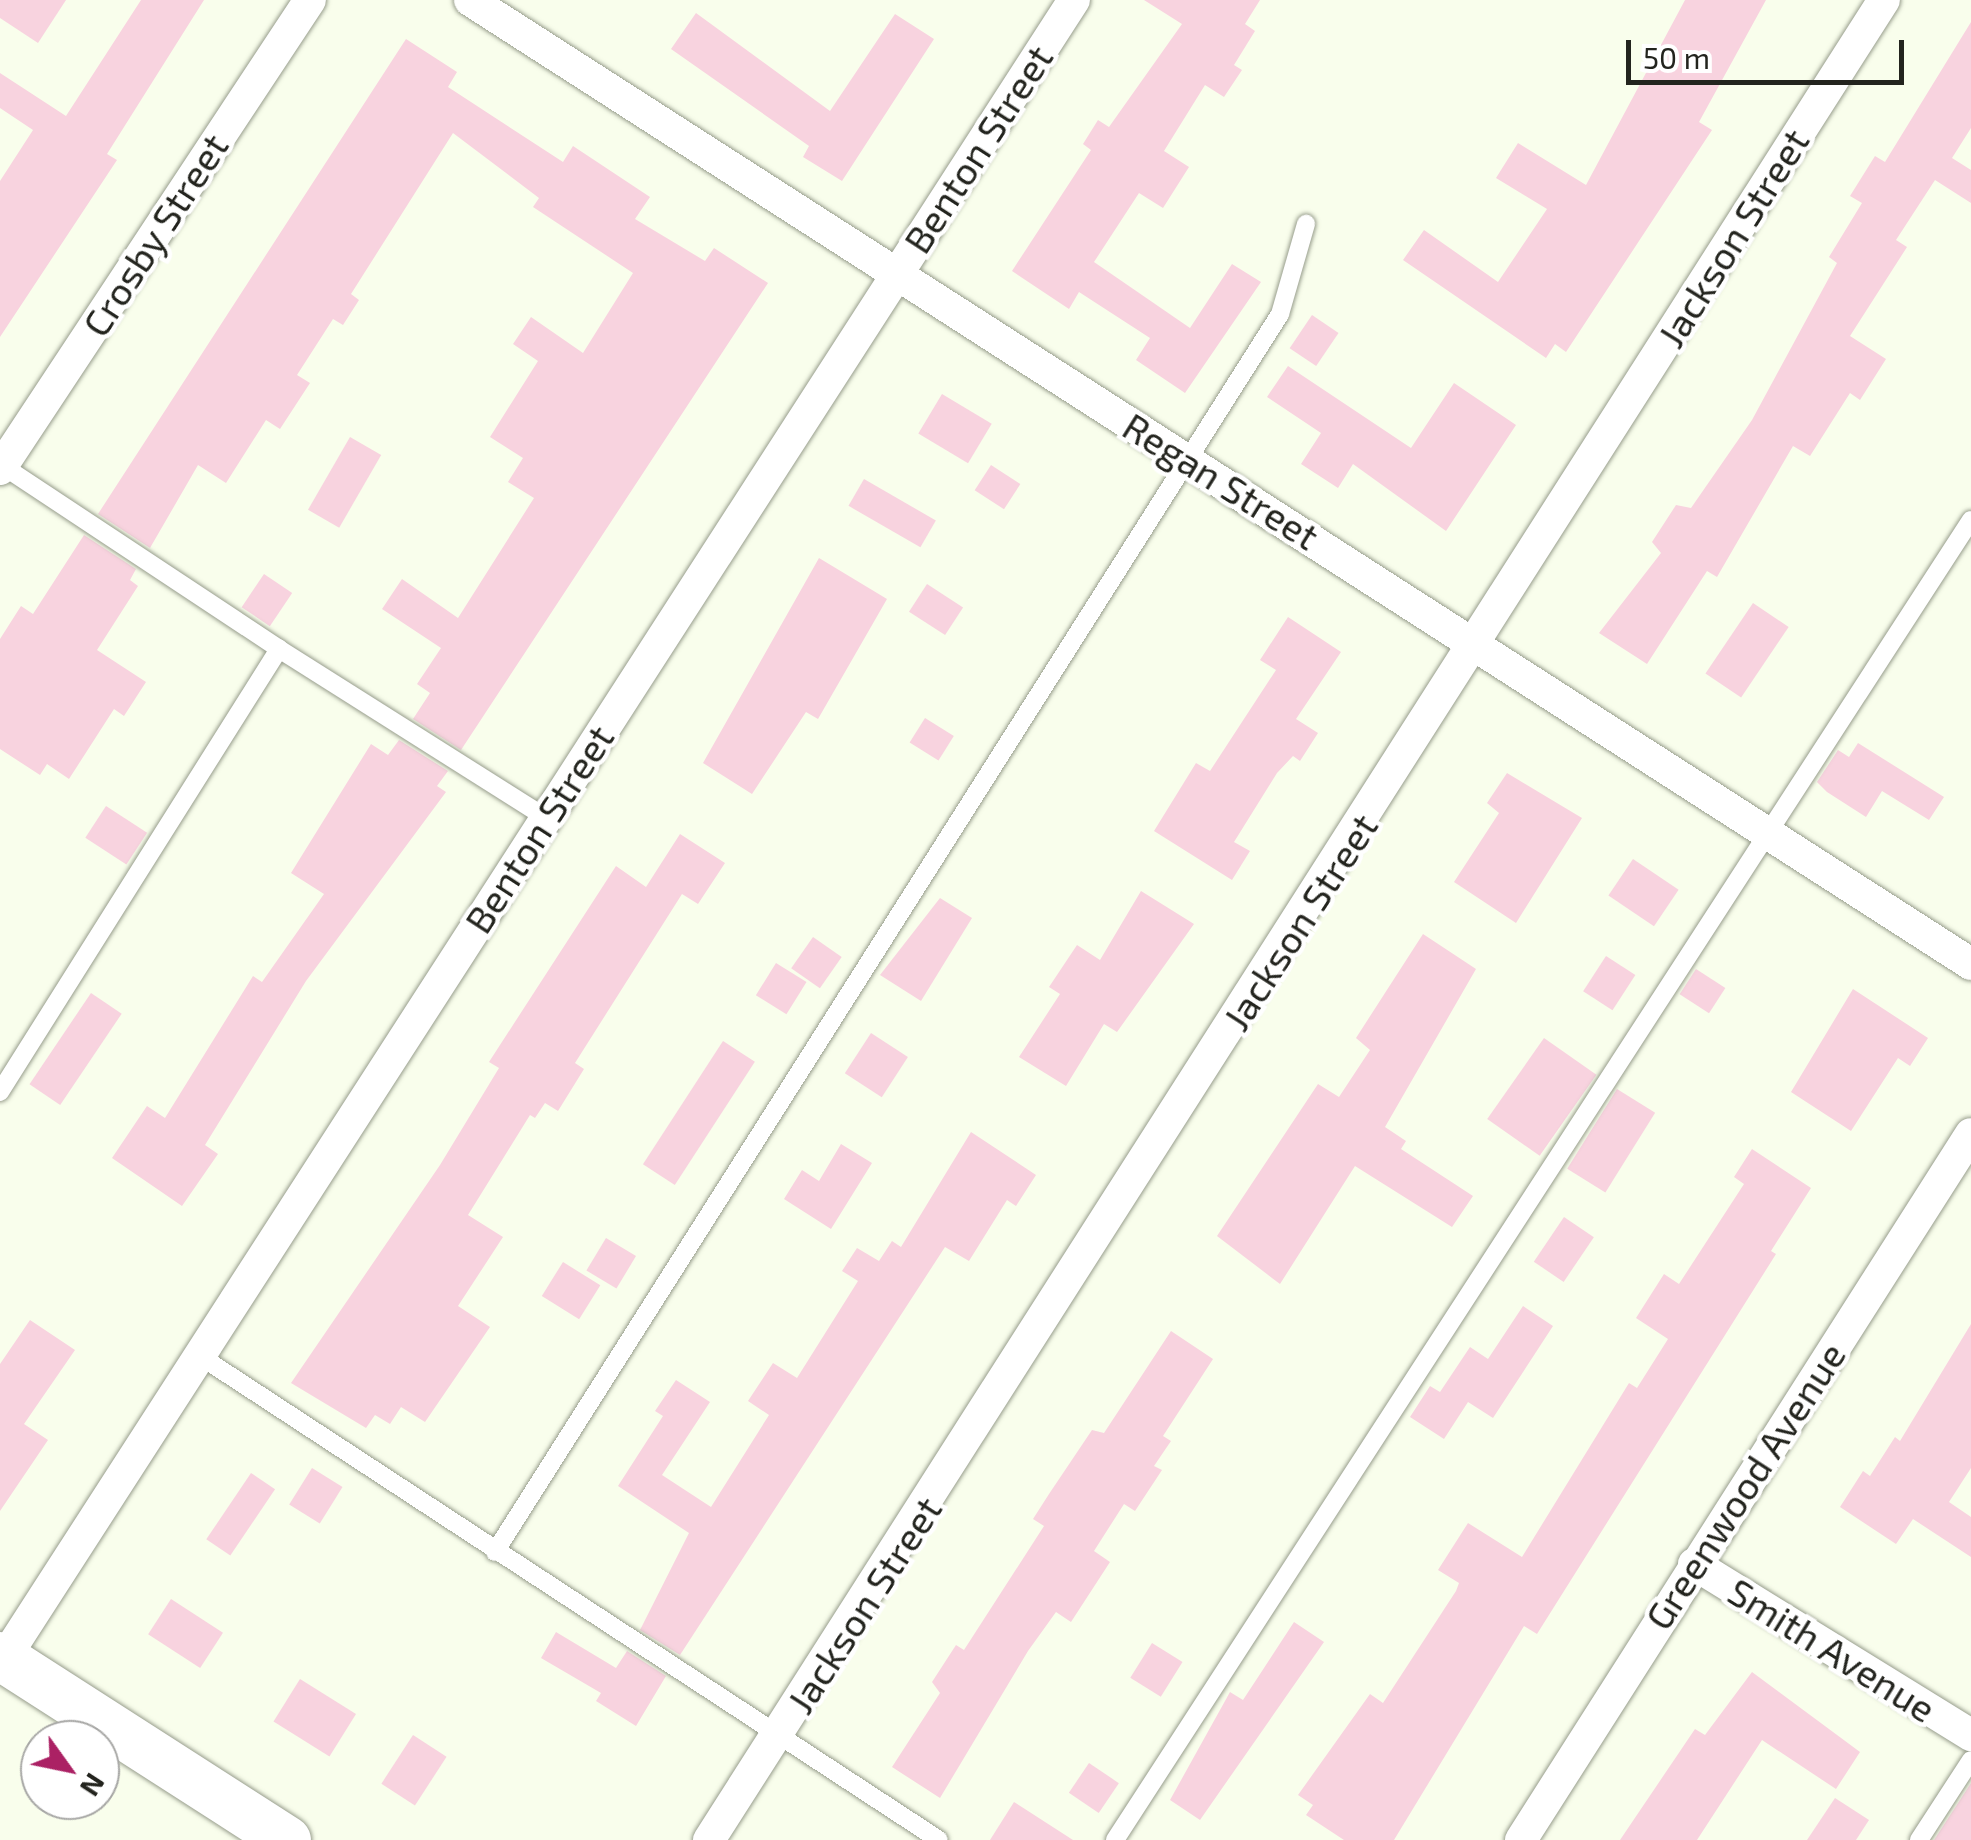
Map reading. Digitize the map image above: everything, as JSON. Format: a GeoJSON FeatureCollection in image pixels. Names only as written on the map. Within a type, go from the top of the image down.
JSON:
{"type":"FeatureCollection","features":[{"type":"Feature","properties":{"kind":"street","name":"Crosby Street"},"geometry":{"type":"LineString","coordinates":[[1,468],[310,0]]}},
{"type":"Feature","properties":{"kind":"street","name":"Regan Street"},"geometry":{"type":"LineString","coordinates":[[470,0],[895,277],[1478,642],[1971,964]]}},
{"type":"Feature","properties":{"kind":"street","name":"Benton Street"},"geometry":{"type":"LineString","coordinates":[[2,1657],[1074,0]]}},
{"type":"Feature","properties":{"kind":"street","name":"Jackson Street"},"geometry":{"type":"LineString","coordinates":[[709,1840],[780,1736],[1884,0]]}},
{"type":"Feature","properties":{"kind":"street","name":"Greenwood Avenue"},"geometry":{"type":"LineString","coordinates":[[1521,1840],[1971,1134]]}},
{"type":"Feature","properties":{"kind":"street","name":"Smith Avenue"},"geometry":{"type":"LineString","coordinates":[[1694,1564],[1971,1736]]}},
{"type":"Feature","properties":{"kind":"street"},"geometry":{"type":"LineString","coordinates":[[2,1657],[288,1840]]}},
{"type":"Feature","properties":{"kind":"lane"},"geometry":{"type":"LineString","coordinates":[[495,1552],[1280,314],[1306,224]]}},
{"type":"Feature","properties":{"kind":"lane"},"geometry":{"type":"LineString","coordinates":[[1,468],[546,818]]}},
{"type":"Feature","properties":{"kind":"lane"},"geometry":{"type":"LineString","coordinates":[[1115,1840],[1764,829],[1971,520]]}},
{"type":"Feature","properties":{"kind":"lane"},"geometry":{"type":"LineString","coordinates":[[0,1092],[278,649]]}},
{"type":"Feature","properties":{"kind":"lane"},"geometry":{"type":"LineString","coordinates":[[200,1356],[939,1840]]}},
{"type":"Feature","properties":{"kind":"lane"},"geometry":{"type":"LineString","coordinates":[[1919,1840],[1971,1760]]}},
{"type":"Feature","properties":{"kind":"building"},"geometry":{"type":"Polygon","coordinates":[[[0,0],[66,0],[38,43],[0,18],[0,0]]]}},
{"type":"Feature","properties":{"kind":"building"},"geometry":{"type":"Polygon","coordinates":[[[141,0],[204,0],[107,154],[117,160],[0,337],[0,181],[33,130],[0,108],[0,73],[66,116],[141,0]]]}},
{"type":"Feature","properties":{"kind":"building"},"geometry":{"type":"Polygon","coordinates":[[[1144,0],[1260,0],[1245,24],[1255,31],[1234,65],[1242,70],[1224,97],[1205,85],[1164,151],[1189,167],[1163,208],[1139,193],[1094,262],[1190,328],[1232,264],[1261,282],[1185,393],[1136,360],[1150,338],[1079,292],[1069,309],[1012,271],[1091,150],[1083,144],[1098,120],[1109,127],[1182,24],[1144,0]]]}},
{"type":"Feature","properties":{"kind":"building"},"geometry":{"type":"Polygon","coordinates":[[[1685,0],[1766,0],[1699,122],[1712,130],[1566,352],[1555,344],[1546,358],[1403,260],[1424,230],[1498,282],[1547,209],[1496,178],[1518,143],[1586,185],[1685,0]]]}},
{"type":"Feature","properties":{"kind":"building"},"geometry":{"type":"Polygon","coordinates":[[[696,13],[830,111],[895,14],[934,39],[842,181],[803,157],[809,146],[671,49],[696,13]]]}},
{"type":"Feature","properties":{"kind":"building"},"geometry":{"type":"Polygon","coordinates":[[[1971,22],[1971,128],[1952,158],[1971,170],[1971,203],[1935,180],[1896,240],[1907,247],[1850,336],[1886,359],[1860,400],[1850,393],[1810,456],[1793,446],[1717,577],[1707,571],[1647,664],[1599,633],[1661,553],[1652,542],[1676,505],[1691,508],[1752,420],[1837,263],[1829,257],[1862,203],[1850,196],[1875,156],[1885,162],[1971,22]]]}},
{"type":"Feature","properties":{"kind":"building"},"geometry":{"type":"Polygon","coordinates":[[[406,39],[457,72],[448,87],[563,162],[573,146],[650,197],[635,219],[705,261],[714,248],[768,283],[461,750],[413,719],[430,693],[417,684],[441,648],[382,609],[402,579],[458,618],[534,498],[508,482],[523,458],[490,437],[538,361],[513,344],[531,317],[583,353],[633,273],[533,207],[539,198],[453,133],[351,294],[359,300],[343,325],[333,319],[297,375],[310,383],[280,429],[266,420],[226,483],[198,465],[150,548],[98,514],[406,39]]]}},
{"type":"Feature","properties":{"kind":"building"},"geometry":{"type":"Polygon","coordinates":[[[1312,315],[1339,333],[1316,366],[1290,348],[1312,315]]]}},
{"type":"Feature","properties":{"kind":"building"},"geometry":{"type":"Polygon","coordinates":[[[1288,366],[1411,448],[1454,383],[1516,425],[1446,531],[1353,464],[1338,488],[1301,464],[1321,433],[1267,397],[1288,366]]]}},
{"type":"Feature","properties":{"kind":"building"},"geometry":{"type":"Polygon","coordinates":[[[942,394],[992,424],[968,463],[918,433],[942,394]]]}},
{"type":"Feature","properties":{"kind":"building"},"geometry":{"type":"Polygon","coordinates":[[[350,437],[381,455],[339,528],[308,510],[350,437]]]}},
{"type":"Feature","properties":{"kind":"building"},"geometry":{"type":"Polygon","coordinates":[[[991,465],[1020,484],[1004,509],[975,490],[991,465]]]}},
{"type":"Feature","properties":{"kind":"building"},"geometry":{"type":"Polygon","coordinates":[[[864,479],[936,520],[920,547],[848,506],[864,479]]]}},
{"type":"Feature","properties":{"kind":"building"},"geometry":{"type":"Polygon","coordinates":[[[84,535],[136,569],[130,580],[138,586],[97,650],[146,682],[124,716],[114,709],[69,779],[47,764],[40,775],[0,749],[0,639],[21,606],[33,614],[84,535]]]}},
{"type":"Feature","properties":{"kind":"building"},"geometry":{"type":"Polygon","coordinates":[[[819,558],[887,599],[818,719],[806,712],[752,794],[703,763],[819,558]]]}},
{"type":"Feature","properties":{"kind":"building"},"geometry":{"type":"Polygon","coordinates":[[[264,574],[292,593],[270,626],[242,607],[264,574]]]}},
{"type":"Feature","properties":{"kind":"building"},"geometry":{"type":"Polygon","coordinates":[[[927,584],[963,607],[945,635],[909,612],[927,584]]]}},
{"type":"Feature","properties":{"kind":"building"},"geometry":{"type":"Polygon","coordinates":[[[1753,603],[1789,627],[1741,698],[1705,673],[1753,603]]]}},
{"type":"Feature","properties":{"kind":"building"},"geometry":{"type":"Polygon","coordinates":[[[1288,617],[1341,652],[1296,719],[1318,733],[1300,761],[1293,756],[1277,773],[1234,842],[1250,851],[1232,880],[1154,831],[1196,763],[1210,771],[1276,670],[1260,660],[1288,617]]]}},
{"type":"Feature","properties":{"kind":"building"},"geometry":{"type":"Polygon","coordinates":[[[925,718],[954,736],[938,761],[910,743],[925,718]]]}},
{"type":"Feature","properties":{"kind":"building"},"geometry":{"type":"Polygon","coordinates":[[[399,740],[448,771],[437,786],[446,792],[306,981],[205,1145],[218,1154],[182,1206],[112,1158],[147,1106],[165,1118],[253,976],[262,982],[324,894],[291,873],[371,744],[388,755],[399,740]]]}},
{"type":"Feature","properties":{"kind":"building"},"geometry":{"type":"Polygon","coordinates":[[[1858,743],[1944,797],[1929,820],[1882,791],[1866,817],[1817,782],[1838,750],[1849,757],[1858,743]]]}},
{"type":"Feature","properties":{"kind":"building"},"geometry":{"type":"Polygon","coordinates":[[[1507,773],[1582,818],[1516,923],[1454,882],[1499,813],[1487,803],[1507,773]]]}},
{"type":"Feature","properties":{"kind":"building"},"geometry":{"type":"Polygon","coordinates":[[[106,806],[147,833],[126,865],[85,838],[106,806]]]}},
{"type":"Feature","properties":{"kind":"building"},"geometry":{"type":"Polygon","coordinates":[[[680,834],[725,863],[698,904],[682,894],[575,1063],[584,1069],[558,1111],[545,1103],[535,1118],[530,1115],[468,1215],[503,1237],[458,1306],[490,1327],[425,1422],[401,1407],[390,1424],[375,1415],[366,1428],[291,1383],[440,1165],[499,1068],[489,1062],[616,866],[646,887],[680,834]]]}},
{"type":"Feature","properties":{"kind":"building"},"geometry":{"type":"Polygon","coordinates":[[[1633,859],[1679,890],[1654,926],[1608,895],[1633,859]]]}},
{"type":"Feature","properties":{"kind":"building"},"geometry":{"type":"Polygon","coordinates":[[[1141,891],[1194,924],[1117,1032],[1104,1024],[1066,1086],[1019,1057],[1060,994],[1049,987],[1077,945],[1100,960],[1141,891]]]}},
{"type":"Feature","properties":{"kind":"building"},"geometry":{"type":"Polygon","coordinates":[[[940,898],[972,918],[921,1001],[880,975],[940,898]]]}},
{"type":"Feature","properties":{"kind":"building"},"geometry":{"type":"Polygon","coordinates":[[[1423,934],[1476,969],[1385,1127],[1406,1141],[1401,1149],[1473,1196],[1452,1227],[1355,1166],[1280,1284],[1217,1236],[1318,1084],[1339,1097],[1370,1050],[1356,1038],[1423,934]]]}},
{"type":"Feature","properties":{"kind":"building"},"geometry":{"type":"Polygon","coordinates":[[[813,937],[842,957],[820,988],[791,968],[813,937]]]}},
{"type":"Feature","properties":{"kind":"building"},"geometry":{"type":"Polygon","coordinates":[[[1606,956],[1635,975],[1612,1010],[1583,991],[1606,956]]]}},
{"type":"Feature","properties":{"kind":"building"},"geometry":{"type":"Polygon","coordinates":[[[776,963],[807,982],[786,1014],[756,995],[776,963]]]}},
{"type":"Feature","properties":{"kind":"building"},"geometry":{"type":"Polygon","coordinates":[[[1696,969],[1725,988],[1709,1013],[1680,994],[1696,969]]]}},
{"type":"Feature","properties":{"kind":"building"},"geometry":{"type":"Polygon","coordinates":[[[1853,989],[1928,1038],[1910,1066],[1898,1058],[1851,1131],[1791,1092],[1853,989]]]}},
{"type":"Feature","properties":{"kind":"building"},"geometry":{"type":"Polygon","coordinates":[[[91,993],[122,1014],[60,1105],[29,1084],[91,993]]]}},
{"type":"Feature","properties":{"kind":"building"},"geometry":{"type":"Polygon","coordinates":[[[871,1033],[908,1057],[882,1097],[845,1073],[871,1033]]]}},
{"type":"Feature","properties":{"kind":"building"},"geometry":{"type":"Polygon","coordinates":[[[1544,1038],[1596,1075],[1540,1156],[1487,1119],[1544,1038]]]}},
{"type":"Feature","properties":{"kind":"building"},"geometry":{"type":"Polygon","coordinates":[[[723,1041],[755,1062],[675,1185],[643,1164],[723,1041]]]}},
{"type":"Feature","properties":{"kind":"building"},"geometry":{"type":"Polygon","coordinates":[[[1617,1089],[1655,1113],[1605,1193],[1567,1169],[1617,1089]]]}},
{"type":"Feature","properties":{"kind":"building"},"geometry":{"type":"Polygon","coordinates":[[[971,1132],[1036,1175],[1016,1206],[1007,1200],[969,1261],[945,1247],[680,1655],[640,1630],[689,1533],[618,1486],[663,1416],[655,1411],[676,1380],[710,1402],[662,1475],[711,1507],[769,1415],[748,1401],[773,1363],[797,1378],[858,1281],[842,1271],[857,1248],[879,1261],[892,1241],[901,1247],[971,1132]]]}},
{"type":"Feature","properties":{"kind":"building"},"geometry":{"type":"Polygon","coordinates":[[[841,1144],[872,1163],[831,1229],[784,1199],[802,1170],[819,1181],[841,1144]]]}},
{"type":"Feature","properties":{"kind":"building"},"geometry":{"type":"Polygon","coordinates":[[[1752,1149],[1811,1188],[1771,1251],[1776,1254],[1537,1634],[1524,1626],[1394,1840],[1344,1840],[1306,1815],[1313,1805],[1298,1795],[1370,1694],[1383,1703],[1456,1591],[1459,1583],[1438,1570],[1468,1523],[1522,1557],[1629,1383],[1637,1388],[1668,1339],[1636,1318],[1664,1274],[1679,1284],[1744,1184],[1734,1177],[1752,1149]]]}},
{"type":"Feature","properties":{"kind":"building"},"geometry":{"type":"Polygon","coordinates":[[[1564,1217],[1594,1237],[1564,1282],[1534,1262],[1564,1217]]]}},
{"type":"Feature","properties":{"kind":"building"},"geometry":{"type":"Polygon","coordinates":[[[606,1238],[636,1256],[616,1289],[586,1271],[606,1238]]]}},
{"type":"Feature","properties":{"kind":"building"},"geometry":{"type":"Polygon","coordinates":[[[563,1262],[600,1285],[579,1319],[542,1296],[563,1262]]]}},
{"type":"Feature","properties":{"kind":"building"},"geometry":{"type":"Polygon","coordinates":[[[1523,1306],[1553,1326],[1493,1418],[1468,1402],[1444,1439],[1410,1417],[1430,1386],[1440,1392],[1470,1347],[1488,1359],[1523,1306]]]}},
{"type":"Feature","properties":{"kind":"building"},"geometry":{"type":"Polygon","coordinates":[[[30,1320],[75,1350],[24,1424],[48,1440],[0,1511],[0,1364],[30,1320]]]}},
{"type":"Feature","properties":{"kind":"building"},"geometry":{"type":"Polygon","coordinates":[[[1971,1324],[1971,1468],[1949,1502],[1971,1517],[1971,1557],[1913,1519],[1896,1544],[1840,1507],[1863,1471],[1870,1476],[1895,1437],[1900,1441],[1971,1324]]]}},
{"type":"Feature","properties":{"kind":"building"},"geometry":{"type":"Polygon","coordinates":[[[1171,1331],[1213,1359],[1163,1436],[1171,1441],[1154,1466],[1162,1470],[1135,1511],[1124,1504],[1094,1551],[1110,1562],[1071,1622],[1056,1612],[1028,1651],[940,1798],[892,1767],[940,1693],[932,1682],[956,1645],[964,1650],[1044,1526],[1033,1519],[1092,1430],[1104,1433],[1171,1331]]]}},
{"type":"Feature","properties":{"kind":"building"},"geometry":{"type":"Polygon","coordinates":[[[312,1468],[343,1487],[320,1524],[289,1504],[312,1468]]]}},
{"type":"Feature","properties":{"kind":"building"},"geometry":{"type":"Polygon","coordinates":[[[251,1473],[275,1489],[230,1556],[206,1539],[251,1473]]]}},
{"type":"Feature","properties":{"kind":"building"},"geometry":{"type":"Polygon","coordinates":[[[171,1599],[223,1633],[200,1668],[148,1634],[171,1599]]]}},
{"type":"Feature","properties":{"kind":"building"},"geometry":{"type":"Polygon","coordinates":[[[1294,1622],[1324,1642],[1200,1820],[1170,1800],[1230,1692],[1243,1700],[1294,1622]]]}},
{"type":"Feature","properties":{"kind":"building"},"geometry":{"type":"Polygon","coordinates":[[[556,1632],[616,1668],[627,1651],[666,1676],[636,1726],[596,1701],[601,1693],[541,1658],[556,1632]]]}},
{"type":"Feature","properties":{"kind":"building"},"geometry":{"type":"Polygon","coordinates":[[[1152,1643],[1183,1662],[1161,1697],[1130,1678],[1152,1643]]]}},
{"type":"Feature","properties":{"kind":"building"},"geometry":{"type":"Polygon","coordinates":[[[1752,1672],[1860,1752],[1836,1789],[1762,1740],[1697,1840],[1620,1840],[1695,1729],[1705,1735],[1752,1672]]]}},
{"type":"Feature","properties":{"kind":"building"},"geometry":{"type":"Polygon","coordinates":[[[300,1679],[356,1714],[329,1756],[274,1721],[300,1679]]]}},
{"type":"Feature","properties":{"kind":"building"},"geometry":{"type":"Polygon","coordinates":[[[413,1735],[447,1757],[415,1805],[381,1784],[413,1735]]]}},
{"type":"Feature","properties":{"kind":"building"},"geometry":{"type":"Polygon","coordinates":[[[1089,1763],[1119,1783],[1099,1813],[1069,1793],[1089,1763]]]}},
{"type":"Feature","properties":{"kind":"building"},"geometry":{"type":"Polygon","coordinates":[[[1971,1783],[1971,1840],[1934,1840],[1971,1783]]]}},
{"type":"Feature","properties":{"kind":"building"},"geometry":{"type":"Polygon","coordinates":[[[1835,1798],[1869,1820],[1856,1840],[1807,1840],[1835,1798]]]}},
{"type":"Feature","properties":{"kind":"building"},"geometry":{"type":"Polygon","coordinates":[[[1014,1802],[1073,1840],[990,1840],[1014,1802]]]}}]}
